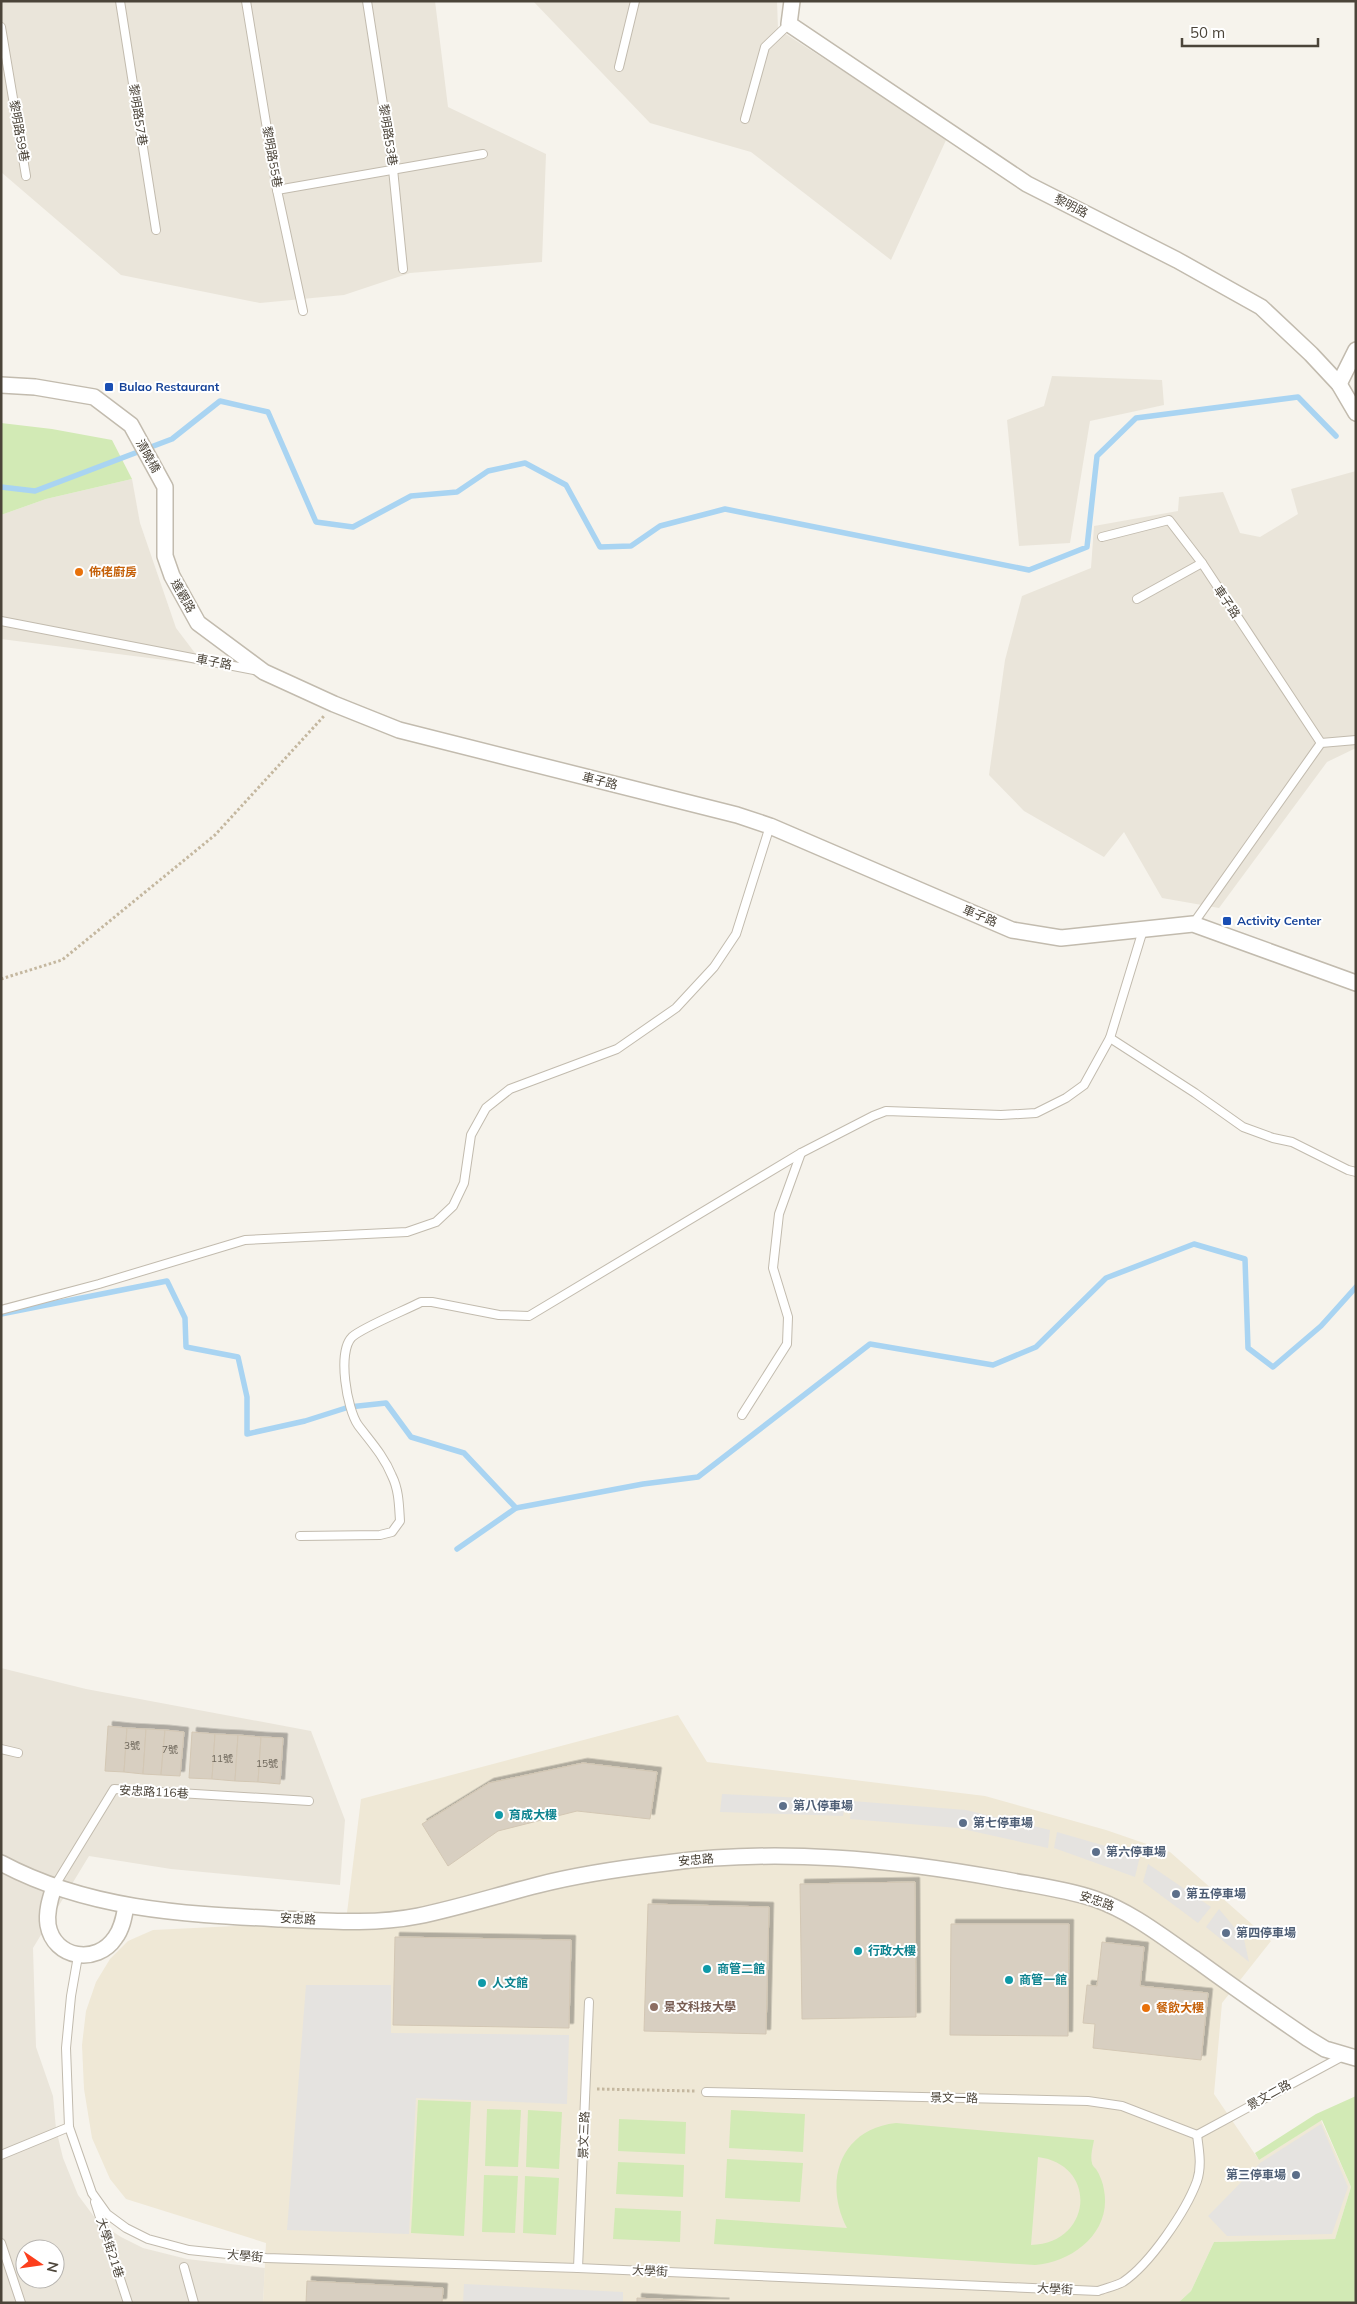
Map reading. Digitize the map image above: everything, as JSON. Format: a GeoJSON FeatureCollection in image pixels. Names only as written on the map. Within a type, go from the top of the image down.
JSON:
{"type":"FeatureCollection","features":[{"type":"Feature","properties":{"kind":"street"},"geometry":{"type":"LineString","coordinates":[[789,24],[792,1]]}},
{"type":"Feature","properties":{"kind":"street","name":"黎明路"},"geometry":{"type":"LineString","coordinates":[[789,24],[1027,184],[1177,260],[1261,307],[1311,354],[1339,384],[1356,413]]}},
{"type":"Feature","properties":{"kind":"street"},"geometry":{"type":"LineString","coordinates":[[1339,384],[1356,350]]}},
{"type":"Feature","properties":{"kind":"street","name":"清曉橋"},"geometry":{"type":"LineString","coordinates":[[1,385],[35,387],[94,397],[131,425],[164,487]]}},
{"type":"Feature","properties":{"kind":"street","name":"達觀路"},"geometry":{"type":"LineString","coordinates":[[164,487],[165,556],[172,576],[198,623],[264,672]]}},
{"type":"Feature","properties":{"kind":"street","name":"車子路"},"geometry":{"type":"LineString","coordinates":[[264,672],[334,704],[399,730],[737,815],[770,826],[1012,930],[1061,938],[1193,924],[1356,983]]}},
{"type":"Feature","properties":{"kind":"street","name":"安忠路"},"geometry":{"type":"LineString","coordinates":[[1,1863],[54,1887],[126,1906],[190,1914],[375,1922],[417,1916],[566,1878],[668,1862],[766,1854],[850,1858],[944,1868],[1066,1890],[1120,1909],[1148,1926],[1307,2038],[1350,2057]]}},
{"type":"Feature","properties":{"kind":"street"},"geometry":{"type":"LineString","coordinates":[[54,1887],[50,1900],[48,1926],[52,1937],[60,1946],[78,1956],[100,1953],[109,1947],[116,1937],[126,1906]]}},
{"type":"Feature","properties":{"kind":"lane","name":"黎明路57巷"},"geometry":{"type":"LineString","coordinates":[[120,1],[156,230]]}},
{"type":"Feature","properties":{"kind":"lane","name":"黎明路55巷"},"geometry":{"type":"LineString","coordinates":[[246,1],[277,190],[304,311]]}},
{"type":"Feature","properties":{"kind":"lane","name":"黎明路53巷"},"geometry":{"type":"LineString","coordinates":[[367,1],[393,169],[403,269]]}},
{"type":"Feature","properties":{"kind":"lane"},"geometry":{"type":"LineString","coordinates":[[619,67],[635,1]]}},
{"type":"Feature","properties":{"kind":"lane"},"geometry":{"type":"LineString","coordinates":[[745,119],[765,46],[789,24]]}},
{"type":"Feature","properties":{"kind":"lane","name":"黎明路59巷"},"geometry":{"type":"LineString","coordinates":[[1,27],[26,176]]}},
{"type":"Feature","properties":{"kind":"lane"},"geometry":{"type":"LineString","coordinates":[[277,190],[483,154]]}},
{"type":"Feature","properties":{"kind":"lane","name":"車子路"},"geometry":{"type":"LineString","coordinates":[[1102,537],[1169,520],[1202,563],[1321,743]]}},
{"type":"Feature","properties":{"kind":"lane"},"geometry":{"type":"LineString","coordinates":[[1137,600],[1202,563]]}},
{"type":"Feature","properties":{"kind":"lane","name":"車子路"},"geometry":{"type":"LineString","coordinates":[[1,621],[264,672]]}},
{"type":"Feature","properties":{"kind":"lane"},"geometry":{"type":"LineString","coordinates":[[1193,924],[1321,743],[1356,740]]}},
{"type":"Feature","properties":{"kind":"lane"},"geometry":{"type":"LineString","coordinates":[[1,1310],[99,1284],[244,1240],[407,1232],[436,1222],[453,1206],[464,1183],[471,1136],[486,1108],[510,1089],[617,1049],[676,1008],[714,967],[736,934],[770,826]]}},
{"type":"Feature","properties":{"kind":"lane"},"geometry":{"type":"LineString","coordinates":[[300,1536],[380,1534],[392,1532],[400,1521],[398,1493],[392,1475],[371,1439],[357,1424],[349,1399],[343,1356],[352,1337],[421,1302],[432,1302],[499,1316],[529,1316],[801,1153],[886,1111],[1001,1115],[1036,1113],[1066,1098],[1084,1084],[1110,1038],[1143,930]]}},
{"type":"Feature","properties":{"kind":"lane"},"geometry":{"type":"LineString","coordinates":[[1110,1038],[1195,1093],[1243,1127],[1273,1138],[1292,1142],[1348,1170],[1356,1172]]}},
{"type":"Feature","properties":{"kind":"lane"},"geometry":{"type":"LineString","coordinates":[[742,1415],[787,1344],[788,1317],[773,1268],[779,1214],[801,1153]]}},
{"type":"Feature","properties":{"kind":"lane"},"geometry":{"type":"LineString","coordinates":[[1,1748],[18,1753]]}},
{"type":"Feature","properties":{"kind":"lane","name":"安忠路116巷"},"geometry":{"type":"LineString","coordinates":[[54,1887],[114,1789],[309,1801]]}},
{"type":"Feature","properties":{"kind":"lane","name":"大學街"},"geometry":{"type":"LineString","coordinates":[[78,1956],[71,1996],[66,2048],[69,2128],[92,2193],[107,2214],[126,2228],[148,2239],[189,2250],[266,2258],[578,2268],[1098,2291],[1122,2283],[1142,2267],[1177,2219],[1197,2180],[1200,2158],[1197,2135]]}},
{"type":"Feature","properties":{"kind":"lane","name":"景文三路"},"geometry":{"type":"LineString","coordinates":[[578,2268],[589,2002]]}},
{"type":"Feature","properties":{"kind":"lane","name":"景文二路"},"geometry":{"type":"LineString","coordinates":[[1197,2135],[1300,2078],[1350,2057]]}},
{"type":"Feature","properties":{"kind":"lane","name":"景文一路"},"geometry":{"type":"LineString","coordinates":[[706,2092],[1088,2101],[1122,2106],[1197,2135]]}},
{"type":"Feature","properties":{"kind":"lane"},"geometry":{"type":"LineString","coordinates":[[1,2154],[69,2128]]}},
{"type":"Feature","properties":{"kind":"lane","name":"大學街21巷"},"geometry":{"type":"LineString","coordinates":[[92,2193],[128,2303]]}},
{"type":"Feature","properties":{"kind":"lane"},"geometry":{"type":"LineString","coordinates":[[1,2243],[21,2303]]}},
{"type":"Feature","properties":{"kind":"lane"},"geometry":{"type":"LineString","coordinates":[[184,2267],[194,2303]]}},
{"type":"Feature","properties":{"kind":"path"},"geometry":{"type":"LineString","coordinates":[[1,979],[62,960],[215,834],[334,704]]}},
{"type":"Feature","properties":{"kind":"path"},"geometry":{"type":"LineString","coordinates":[[586,2089],[706,2092]]}},
{"type":"Feature","properties":{"kind":"shaded area"},"geometry":{"type":"Polygon","coordinates":[[[1,1],[435,1],[448,107],[546,154],[542,262],[410,273],[344,295],[260,303],[121,275],[1,172],[1,1]]]}},
{"type":"Feature","properties":{"kind":"shaded area"},"geometry":{"type":"Polygon","coordinates":[[[533,1],[777,1],[778,29],[947,138],[891,260],[751,152],[650,123],[533,1]]]}},
{"type":"Feature","properties":{"kind":"shaded area"},"geometry":{"type":"Polygon","coordinates":[[[1052,376],[1162,380],[1164,405],[1090,421],[1070,543],[1019,546],[1007,420],[1044,406],[1052,376]]]}},
{"type":"Feature","properties":{"kind":"shaded area"},"geometry":{"type":"Polygon","coordinates":[[[1356,471],[1356,748],[1327,762],[1219,908],[1162,898],[1124,832],[1104,857],[1024,811],[989,775],[1005,660],[1022,596],[1091,568],[1094,526],[1178,511],[1179,497],[1223,492],[1240,533],[1260,537],[1298,514],[1291,489],[1356,471]]]}},
{"type":"Feature","properties":{"kind":"shaded area"},"geometry":{"type":"Polygon","coordinates":[[[132,479],[140,523],[176,628],[204,665],[1,639],[1,515],[46,499],[132,479]]]}},
{"type":"Feature","properties":{"kind":"shaded area"},"geometry":{"type":"Polygon","coordinates":[[[1,1668],[86,1689],[311,1731],[345,1820],[340,1885],[171,1869],[89,1856],[33,1948],[36,2047],[53,2096],[56,2129],[63,2158],[78,2195],[98,2222],[143,2248],[187,2259],[265,2268],[263,2303],[1,2303],[1,1668]]]}},
{"type":"Feature","properties":{"kind":"shaded area","name":"景文科技大學"},"geometry":{"type":"Polygon","coordinates":[[[678,1715],[707,1762],[985,1796],[1106,1830],[1170,1852],[1271,1941],[1222,2003],[1214,2094],[1259,2160],[1321,2120],[1351,2187],[1335,2239],[1214,2242],[1191,2291],[1178,2303],[263,2303],[266,2243],[126,2199],[110,2179],[92,2138],[84,2089],[82,2045],[86,2011],[96,1982],[110,1959],[128,1941],[153,1930],[258,1925],[345,1929],[361,1799],[678,1715]]]}},
{"type":"Feature","properties":{"kind":"shaded area","name":"第八停車場"},"geometry":{"type":"Polygon","coordinates":[[[722,1794],[846,1800],[843,1816],[720,1812],[722,1794]]]}},
{"type":"Feature","properties":{"kind":"shaded area","name":"第七停車場"},"geometry":{"type":"Polygon","coordinates":[[[852,1801],[966,1810],[1050,1830],[1048,1848],[958,1828],[850,1819],[852,1801]]]}},
{"type":"Feature","properties":{"kind":"shaded area","name":"第六停車場"},"geometry":{"type":"Polygon","coordinates":[[[1057,1832],[1140,1856],[1135,1877],[1054,1848],[1057,1832]]]}},
{"type":"Feature","properties":{"kind":"shaded area","name":"第五停車場"},"geometry":{"type":"Polygon","coordinates":[[[1148,1864],[1211,1907],[1198,1923],[1143,1882],[1148,1864]]]}},
{"type":"Feature","properties":{"kind":"shaded area","name":"第四停車場"},"geometry":{"type":"Polygon","coordinates":[[[1219,1909],[1244,1939],[1249,1962],[1206,1927],[1219,1909]]]}},
{"type":"Feature","properties":{"kind":"shaded area"},"geometry":{"type":"Polygon","coordinates":[[[306,1985],[391,1985],[391,2033],[569,2035],[567,2104],[416,2098],[409,2234],[287,2230],[306,1985]]]}},
{"type":"Feature","properties":{"kind":"shaded area","name":"第三停車場"},"geometry":{"type":"Polygon","coordinates":[[[1321,2124],[1348,2187],[1332,2234],[1227,2236],[1208,2216],[1260,2163],[1321,2124]]]}},
{"type":"Feature","properties":{"kind":"shaded area"},"geometry":{"type":"Polygon","coordinates":[[[464,2284],[623,2292],[623,2303],[463,2303],[464,2284]]]}},
{"type":"Feature","properties":{"kind":"green space"},"geometry":{"type":"Polygon","coordinates":[[[1,423],[52,429],[112,440],[132,479],[46,499],[1,515],[1,423]]]}},
{"type":"Feature","properties":{"kind":"green space"},"geometry":{"type":"Polygon","coordinates":[[[1356,2096],[1356,2303],[1178,2303],[1191,2291],[1214,2242],[1335,2239],[1351,2187],[1322,2120],[1259,2160],[1255,2153],[1316,2114],[1356,2096]]]}},
{"type":"Feature","properties":{"kind":"green space"},"geometry":{"type":"Polygon","coordinates":[[[418,2100],[471,2102],[464,2236],[411,2233],[418,2100]]]}},
{"type":"Feature","properties":{"kind":"green space"},"geometry":{"type":"Polygon","coordinates":[[[487,2109],[521,2110],[518,2167],[485,2166],[487,2109]]]}},
{"type":"Feature","properties":{"kind":"green space"},"geometry":{"type":"Polygon","coordinates":[[[528,2110],[562,2112],[559,2169],[526,2167],[528,2110]]]}},
{"type":"Feature","properties":{"kind":"green space"},"geometry":{"type":"Polygon","coordinates":[[[731,2110],[805,2114],[803,2152],[729,2148],[731,2110]]]}},
{"type":"Feature","properties":{"kind":"green space"},"geometry":{"type":"Polygon","coordinates":[[[619,2119],[686,2122],[685,2154],[618,2151],[619,2119]]]}},
{"type":"Feature","properties":{"kind":"green space"},"geometry":{"type":"Polygon","coordinates":[[[896,2123],[1094,2140],[1091,2161],[1100,2176],[1104,2190],[1105,2205],[1102,2219],[1096,2231],[1076,2251],[1049,2263],[1035,2265],[714,2244],[716,2219],[847,2228],[840,2211],[837,2193],[837,2176],[841,2160],[861,2135],[877,2127],[896,2123]],[[1038,2157],[1031,2245],[1051,2241],[1066,2232],[1076,2219],[1080,2204],[1079,2188],[1071,2174],[1058,2163],[1038,2157]]]}},
{"type":"Feature","properties":{"kind":"green space"},"geometry":{"type":"Polygon","coordinates":[[[727,2159],[803,2163],[800,2202],[725,2198],[727,2159]]]}},
{"type":"Feature","properties":{"kind":"green space"},"geometry":{"type":"Polygon","coordinates":[[[618,2162],[684,2165],[683,2197],[616,2194],[618,2162]]]}},
{"type":"Feature","properties":{"kind":"green space"},"geometry":{"type":"Polygon","coordinates":[[[484,2175],[518,2176],[515,2233],[482,2232],[484,2175]]]}},
{"type":"Feature","properties":{"kind":"green space"},"geometry":{"type":"Polygon","coordinates":[[[525,2176],[559,2178],[556,2235],[523,2233],[525,2176]]]}},
{"type":"Feature","properties":{"kind":"green space"},"geometry":{"type":"Polygon","coordinates":[[[615,2208],[681,2211],[680,2242],[613,2239],[615,2208]]]}},
{"type":"Feature","properties":{"kind":"building"},"geometry":{"type":"Polygon","coordinates":[[[108,1726],[127,1728],[124,1772],[105,1771],[108,1726]]]}},
{"type":"Feature","properties":{"kind":"building"},"geometry":{"type":"Polygon","coordinates":[[[127,1728],[146,1729],[143,1774],[124,1772],[127,1728]]]}},
{"type":"Feature","properties":{"kind":"building"},"geometry":{"type":"Polygon","coordinates":[[[146,1729],[165,1730],[161,1775],[143,1774],[146,1729]]]}},
{"type":"Feature","properties":{"kind":"building"},"geometry":{"type":"Polygon","coordinates":[[[165,1730],[184,1732],[180,1776],[161,1775],[165,1730]]]}},
{"type":"Feature","properties":{"kind":"building"},"geometry":{"type":"Polygon","coordinates":[[[192,1732],[215,1734],[212,1779],[189,1778],[192,1732]]]}},
{"type":"Feature","properties":{"kind":"building"},"geometry":{"type":"Polygon","coordinates":[[[215,1734],[238,1735],[235,1781],[212,1779],[215,1734]]]}},
{"type":"Feature","properties":{"kind":"building"},"geometry":{"type":"Polygon","coordinates":[[[238,1735],[261,1737],[258,1782],[235,1781],[238,1735]]]}},
{"type":"Feature","properties":{"kind":"building"},"geometry":{"type":"Polygon","coordinates":[[[261,1737],[283,1738],[280,1784],[258,1782],[261,1737]]]}},
{"type":"Feature","properties":{"kind":"building","name":"育成大樓"},"geometry":{"type":"Polygon","coordinates":[[[583,1763],[657,1772],[650,1819],[577,1811],[498,1831],[448,1866],[422,1824],[489,1783],[583,1763]]]}},
{"type":"Feature","properties":{"kind":"building","name":"行政大樓"},"geometry":{"type":"Polygon","coordinates":[[[915,1882],[916,2017],[802,2019],[800,1884],[915,1882]]]}},
{"type":"Feature","properties":{"kind":"building","name":"商管二館"},"geometry":{"type":"Polygon","coordinates":[[[648,1904],[769,1907],[766,2034],[644,2031],[648,1904]]]}},
{"type":"Feature","properties":{"kind":"building","name":"商管一館"},"geometry":{"type":"Polygon","coordinates":[[[951,1924],[1069,1924],[1068,2036],[950,2035],[951,1924]]]}},
{"type":"Feature","properties":{"kind":"building","name":"人文館"},"geometry":{"type":"Polygon","coordinates":[[[395,1937],[571,1940],[569,2028],[393,2025],[395,1937]]]}},
{"type":"Feature","properties":{"kind":"building","name":"餐飲大樓"},"geometry":{"type":"Polygon","coordinates":[[[1102,1942],[1144,1947],[1140,1986],[1208,1993],[1201,2060],[1093,2048],[1095,2024],[1083,2023],[1087,1985],[1097,1986],[1102,1942]]]}},
{"type":"Feature","properties":{"kind":"building"},"geometry":{"type":"Polygon","coordinates":[[[307,2281],[443,2288],[442,2303],[306,2303],[307,2281]]]}},
{"type":"Feature","properties":{"kind":"building"},"geometry":{"type":"Polygon","coordinates":[[[637,2298],[725,2303],[637,2303],[637,2298]]]}},
{"type":"Feature","properties":{"kind":"waterway"},"geometry":{"type":"LineString","coordinates":[[1,487],[35,491],[172,439],[220,401],[268,412],[316,522],[353,527],[411,496],[457,492],[488,471],[525,463],[566,485],[600,547],[631,546],[660,526],[725,509],[1029,570],[1087,547],[1097,456],[1136,418],[1298,397],[1336,436]]}},
{"type":"Feature","properties":{"kind":"waterway"},"geometry":{"type":"LineString","coordinates":[[1,1314],[167,1281],[185,1318],[186,1347],[238,1357],[247,1397],[247,1434],[305,1421],[349,1407],[386,1403],[411,1437],[464,1453],[516,1508],[643,1484],[698,1477],[870,1344],[993,1365],[1036,1347],[1106,1278],[1194,1244],[1245,1259],[1248,1348],[1273,1367],[1321,1326],[1356,1287]]}},
{"type":"Feature","properties":{"kind":"waterway"},"geometry":{"type":"LineString","coordinates":[[457,1549],[516,1508]]}},
{"type":"Feature","properties":{"kind":"place","name":"Bulao Restaurant"},"geometry":{"type":"Point","coordinates":[109,387]}},
{"type":"Feature","properties":{"kind":"place","name":"佈佬廚房"},"geometry":{"type":"Point","coordinates":[79,572]}},
{"type":"Feature","properties":{"kind":"place","name":"Activity Center"},"geometry":{"type":"Point","coordinates":[1227,921]}},
{"type":"Feature","properties":{"kind":"place","name":"第八停車場"},"geometry":{"type":"Point","coordinates":[783,1806]}},
{"type":"Feature","properties":{"kind":"place","name":"育成大樓"},"geometry":{"type":"Point","coordinates":[499,1815]}},
{"type":"Feature","properties":{"kind":"place","name":"第七停車場"},"geometry":{"type":"Point","coordinates":[963,1823]}},
{"type":"Feature","properties":{"kind":"place","name":"第六停車場"},"geometry":{"type":"Point","coordinates":[1096,1852]}},
{"type":"Feature","properties":{"kind":"place","name":"第五停車場"},"geometry":{"type":"Point","coordinates":[1176,1894]}},
{"type":"Feature","properties":{"kind":"place","name":"第四停車場"},"geometry":{"type":"Point","coordinates":[1226,1933]}},
{"type":"Feature","properties":{"kind":"place","name":"行政大樓"},"geometry":{"type":"Point","coordinates":[858,1951]}},
{"type":"Feature","properties":{"kind":"place","name":"商管二館"},"geometry":{"type":"Point","coordinates":[707,1969]}},
{"type":"Feature","properties":{"kind":"place","name":"商管一館"},"geometry":{"type":"Point","coordinates":[1009,1980]}},
{"type":"Feature","properties":{"kind":"place","name":"人文館"},"geometry":{"type":"Point","coordinates":[482,1983]}},
{"type":"Feature","properties":{"kind":"place","name":"景文科技大學"},"geometry":{"type":"Point","coordinates":[654,2007]}},
{"type":"Feature","properties":{"kind":"place","name":"餐飲大樓"},"geometry":{"type":"Point","coordinates":[1146,2008]}},
{"type":"Feature","properties":{"kind":"place","name":"第三停車場"},"geometry":{"type":"Point","coordinates":[1296,2175]}}]}
